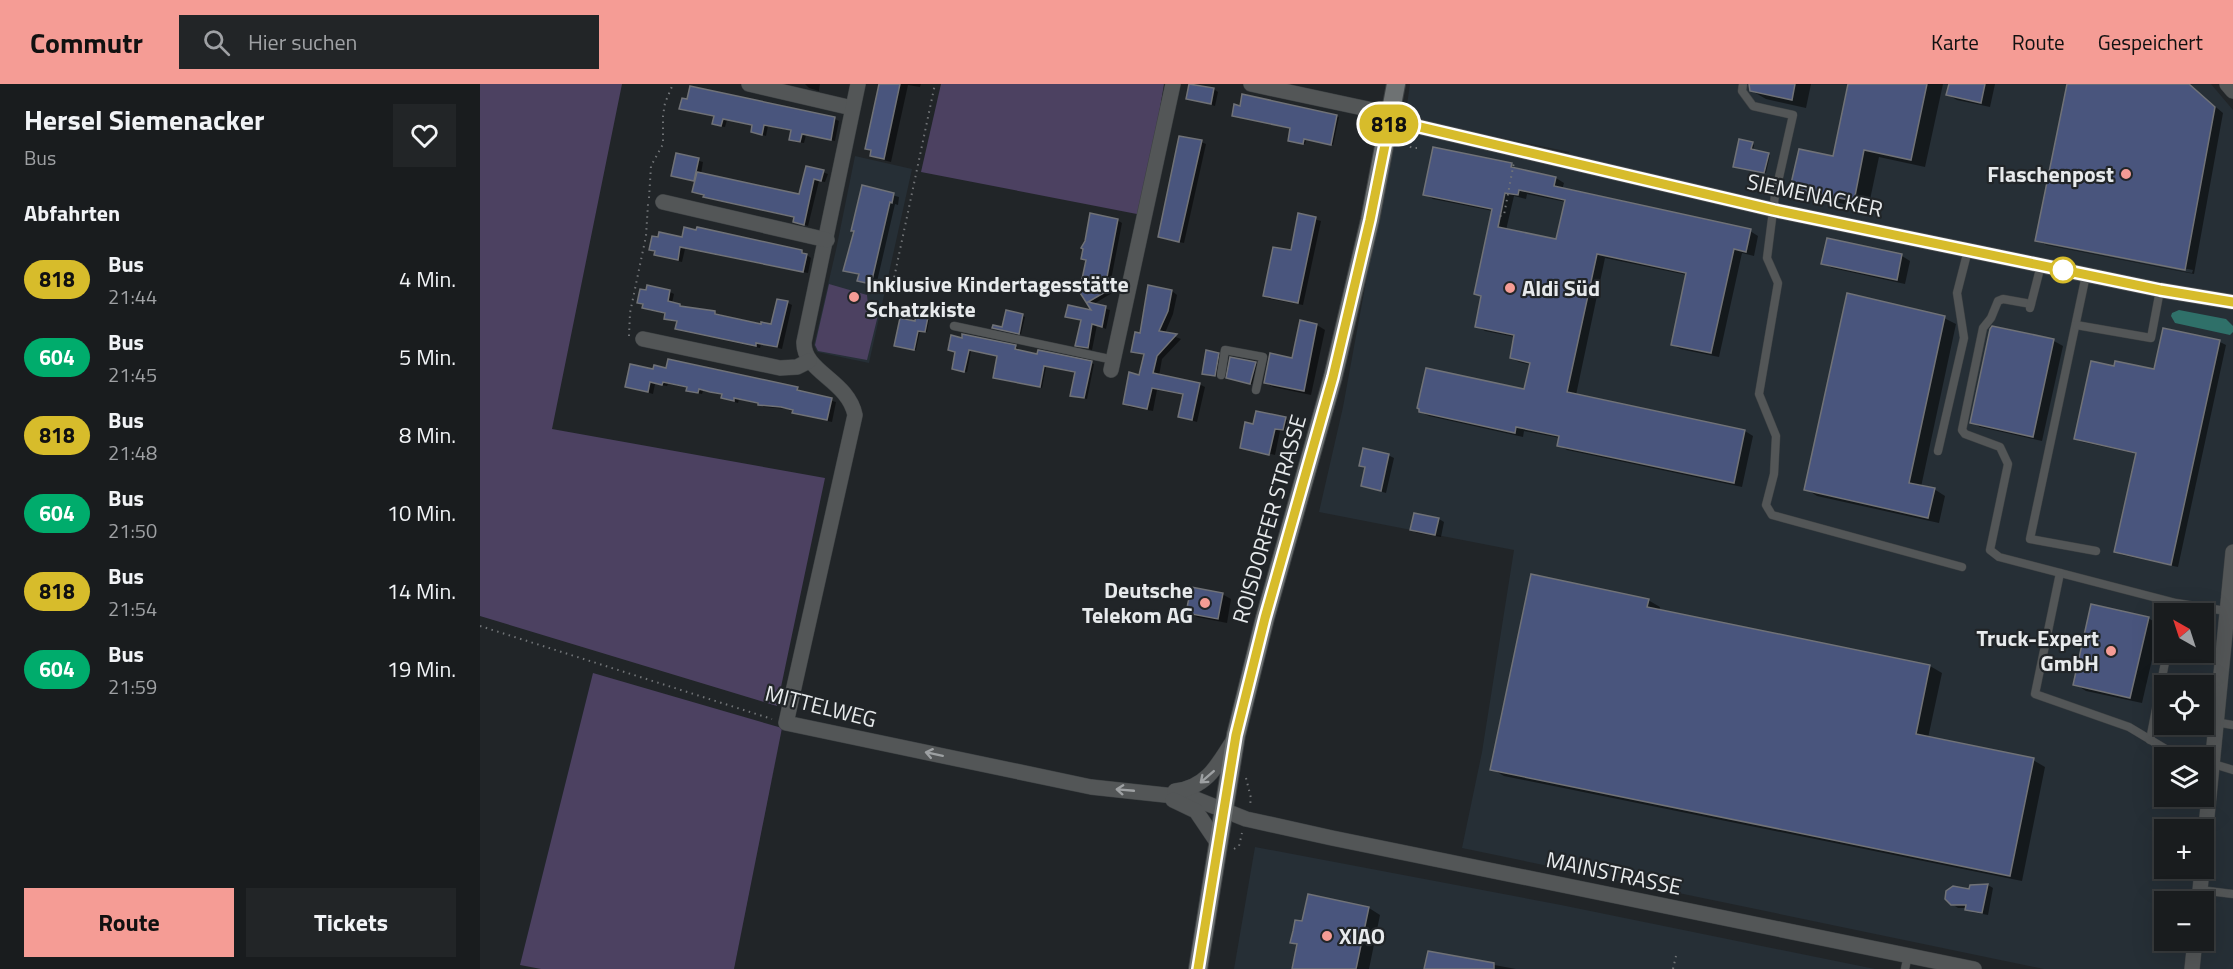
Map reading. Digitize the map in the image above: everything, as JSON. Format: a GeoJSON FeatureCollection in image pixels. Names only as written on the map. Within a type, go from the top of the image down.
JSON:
{"type":"FeatureCollection","features":[{"type":"Feature","properties":{"kind":"main road","name":"ROISDORFER STRASSE"},"geometry":{"type":"LineString","coordinates":[[1198,969],[1236,735],[1265,618],[1333,377],[1370,220],[1396,84]]}},
{"type":"Feature","properties":{"kind":"street"},"geometry":{"type":"LineString","coordinates":[[749,84],[774,87],[852,108]]}},
{"type":"Feature","properties":{"kind":"street"},"geometry":{"type":"LineString","coordinates":[[786,723],[855,415],[853,406],[841,388],[809,361],[804,351],[804,342],[858,84]]}},
{"type":"Feature","properties":{"kind":"street"},"geometry":{"type":"LineString","coordinates":[[1112,365],[1173,84]]}},
{"type":"Feature","properties":{"kind":"street","name":"SIEMENACKER"},"geometry":{"type":"LineString","coordinates":[[1251,84],[1516,150],[1774,210],[2160,290],[2233,302]]}},
{"type":"Feature","properties":{"kind":"street"},"geometry":{"type":"LineString","coordinates":[[2227,84],[2233,91]]}},
{"type":"Feature","properties":{"kind":"street"},"geometry":{"type":"LineString","coordinates":[[663,202],[827,240]]}},
{"type":"Feature","properties":{"kind":"street"},"geometry":{"type":"LineString","coordinates":[[643,339],[780,368],[797,367],[809,361]]}},
{"type":"Feature","properties":{"kind":"street"},"geometry":{"type":"LineString","coordinates":[[2210,747],[2215,722],[2233,552]]}},
{"type":"Feature","properties":{"kind":"street","name":"MITTELWEG"},"geometry":{"type":"LineString","coordinates":[[786,723],[1091,787],[1193,798],[1246,819]]}},
{"type":"Feature","properties":{"kind":"street","name":"MITTELWEG"},"geometry":{"type":"LineString","coordinates":[[1160,793],[1184,790],[1205,780],[1215,770],[1236,735]]}},
{"type":"Feature","properties":{"kind":"street","name":"MITTELWEG"},"geometry":{"type":"LineString","coordinates":[[1160,793],[1196,811],[1219,845]]}},
{"type":"Feature","properties":{"kind":"street","name":"MAINSTRASSE"},"geometry":{"type":"LineString","coordinates":[[1246,819],[1571,887],[1907,962],[1974,969]]}},
{"type":"Feature","properties":{"kind":"street"},"geometry":{"type":"LineString","coordinates":[[2192,969],[2194,951]]}},
{"type":"Feature","properties":{"kind":"lane"},"geometry":{"type":"LineString","coordinates":[[1743,84],[1742,91],[1753,106],[1793,115],[1775,195],[1767,258],[1778,283],[1759,394],[1776,436],[1774,474],[1766,505],[1772,515],[1962,567]]}},
{"type":"Feature","properties":{"kind":"lane"},"geometry":{"type":"LineString","coordinates":[[1938,451],[1964,338],[1957,293],[1968,250]]}},
{"type":"Feature","properties":{"kind":"lane"},"geometry":{"type":"LineString","coordinates":[[2041,266],[2030,306],[2003,299],[1998,301],[1991,318],[1986,323],[1966,400],[1962,430],[1965,434],[2001,447],[2008,464],[1990,550],[1999,558],[2176,603]]}},
{"type":"Feature","properties":{"kind":"lane"},"geometry":{"type":"LineString","coordinates":[[2086,275],[2030,539],[2096,551]]}},
{"type":"Feature","properties":{"kind":"lane"},"geometry":{"type":"LineString","coordinates":[[2076,324],[2151,338],[2160,290]]}},
{"type":"Feature","properties":{"kind":"lane"},"geometry":{"type":"LineString","coordinates":[[954,326],[1112,365]]}},
{"type":"Feature","properties":{"kind":"lane"},"geometry":{"type":"LineString","coordinates":[[1221,375],[1225,350],[1263,357],[1256,390]]}},
{"type":"Feature","properties":{"kind":"lane"},"geometry":{"type":"LineString","coordinates":[[2060,573],[2035,694],[2129,727],[2162,747]]}},
{"type":"Feature","properties":{"kind":"lane"},"geometry":{"type":"LineString","coordinates":[[2214,609],[2226,611]]}},
{"type":"Feature","properties":{"kind":"lane"},"geometry":{"type":"LineString","coordinates":[[2150,740],[2165,663]]}},
{"type":"Feature","properties":{"kind":"lane"},"geometry":{"type":"LineString","coordinates":[[2215,722],[2233,725]]}},
{"type":"Feature","properties":{"kind":"lane"},"geometry":{"type":"LineString","coordinates":[[2214,763],[2233,770]]}},
{"type":"Feature","properties":{"kind":"lane"},"geometry":{"type":"LineString","coordinates":[[2214,895],[2233,894]]}},
{"type":"Feature","properties":{"kind":"path"},"geometry":{"type":"LineString","coordinates":[[643,339],[628,336],[630,314],[646,236],[651,166],[663,144],[665,103],[673,84]]}},
{"type":"Feature","properties":{"kind":"path"},"geometry":{"type":"LineString","coordinates":[[893,283],[935,84]]}},
{"type":"Feature","properties":{"kind":"path"},"geometry":{"type":"LineString","coordinates":[[1398,138],[1418,148]]}},
{"type":"Feature","properties":{"kind":"path"},"geometry":{"type":"LineString","coordinates":[[1500,216],[1504,215],[1516,150]]}},
{"type":"Feature","properties":{"kind":"path","name":"MITTELWEG"},"geometry":{"type":"LineString","coordinates":[[480,626],[786,723]]}},
{"type":"Feature","properties":{"kind":"path"},"geometry":{"type":"LineString","coordinates":[[1673,969],[1676,956]]}},
{"type":"Feature","properties":{"kind":"shaded area"},"geometry":{"type":"Polygon","coordinates":[[[480,84],[622,84],[552,429],[825,478],[777,706],[480,616],[480,84]]]}},
{"type":"Feature","properties":{"kind":"shaded area"},"geometry":{"type":"Polygon","coordinates":[[[941,84],[1164,84],[1142,215],[921,172],[941,84]]]}},
{"type":"Feature","properties":{"kind":"shaded area"},"geometry":{"type":"Polygon","coordinates":[[[1410,84],[2211,84],[2233,110],[2233,969],[2044,969],[1462,848],[1482,752],[1514,550],[1319,512],[1343,407],[1371,254],[1398,127],[1566,167],[1569,152],[1422,121],[1407,105],[1410,84]]]}},
{"type":"Feature","properties":{"kind":"shaded area","name":"Inklusive Kindertagesstätte Schatzkiste"},"geometry":{"type":"Polygon","coordinates":[[[855,156],[912,169],[869,363],[817,352],[814,345],[855,156]]]}},
{"type":"Feature","properties":{"kind":"shaded area"},"geometry":{"type":"Polygon","coordinates":[[[829,284],[867,295],[868,305],[880,307],[867,360],[818,351],[815,345],[829,284]]]}},
{"type":"Feature","properties":{"kind":"shaded area"},"geometry":{"type":"Polygon","coordinates":[[[2179,310],[2226,319],[2233,326],[2233,332],[2230,335],[2175,323],[2171,316],[2179,310]]]}},
{"type":"Feature","properties":{"kind":"shaded area"},"geometry":{"type":"Polygon","coordinates":[[[593,673],[782,728],[734,969],[541,969],[520,965],[593,673]]]}},
{"type":"Feature","properties":{"kind":"shaded area"},"geometry":{"type":"Polygon","coordinates":[[[1255,847],[1561,905],[1875,969],[1234,969],[1255,847]]]}},
{"type":"Feature","properties":{"kind":"building"},"geometry":{"type":"Polygon","coordinates":[[[879,84],[900,84],[884,159],[870,156],[871,150],[865,149],[879,84]]]}},
{"type":"Feature","properties":{"kind":"building"},"geometry":{"type":"Polygon","coordinates":[[[1189,84],[1214,88],[1211,104],[1186,99],[1189,84]]]}},
{"type":"Feature","properties":{"kind":"building"},"geometry":{"type":"Polygon","coordinates":[[[1749,84],[1795,84],[1792,100],[1750,91],[1749,84]]]}},
{"type":"Feature","properties":{"kind":"building"},"geometry":{"type":"Polygon","coordinates":[[[1848,84],[1927,84],[1911,160],[1864,150],[1854,201],[1790,188],[1799,149],[1833,156],[1848,84]]]}},
{"type":"Feature","properties":{"kind":"building"},"geometry":{"type":"Polygon","coordinates":[[[1949,84],[1985,84],[1981,103],[1946,95],[1949,84]]]}},
{"type":"Feature","properties":{"kind":"building","name":"Flaschenpost"},"geometry":{"type":"Polygon","coordinates":[[[2067,84],[2189,84],[2215,107],[2185,270],[2035,241],[2067,84]]]}},
{"type":"Feature","properties":{"kind":"building"},"geometry":{"type":"Polygon","coordinates":[[[690,86],[835,117],[831,140],[802,134],[800,142],[789,140],[791,130],[764,125],[762,135],[751,132],[752,125],[723,119],[721,126],[712,124],[714,116],[679,109],[682,98],[687,99],[690,86]]]}},
{"type":"Feature","properties":{"kind":"building"},"geometry":{"type":"Polygon","coordinates":[[[1242,94],[1337,115],[1331,145],[1304,139],[1303,144],[1288,141],[1290,128],[1232,116],[1234,104],[1240,106],[1242,94]]]}},
{"type":"Feature","properties":{"kind":"building"},"geometry":{"type":"Polygon","coordinates":[[[1179,136],[1202,140],[1179,242],[1158,237],[1179,136]]]}},
{"type":"Feature","properties":{"kind":"building"},"geometry":{"type":"Polygon","coordinates":[[[1739,139],[1753,142],[1751,149],[1769,153],[1764,173],[1733,167],[1739,139]]]}},
{"type":"Feature","properties":{"kind":"building"},"geometry":{"type":"Polygon","coordinates":[[[1433,147],[1512,163],[1511,167],[1556,177],[1554,186],[1751,229],[1746,252],[1734,249],[1711,353],[1671,345],[1686,273],[1597,254],[1567,392],[1745,430],[1734,483],[1557,446],[1559,436],[1516,427],[1515,433],[1419,412],[1417,408],[1426,368],[1524,389],[1530,363],[1510,358],[1514,335],[1475,327],[1481,296],[1474,294],[1492,209],[1423,195],[1433,147]],[[1519,190],[1518,195],[1505,193],[1498,227],[1556,239],[1565,200],[1519,190]]]}},
{"type":"Feature","properties":{"kind":"building"},"geometry":{"type":"Polygon","coordinates":[[[676,153],[699,158],[694,181],[671,176],[676,153]]]}},
{"type":"Feature","properties":{"kind":"building"},"geometry":{"type":"Polygon","coordinates":[[[806,166],[824,170],[821,181],[814,179],[804,225],[793,222],[794,217],[703,197],[704,195],[692,192],[697,172],[799,194],[806,166]]]}},
{"type":"Feature","properties":{"kind":"building"},"geometry":{"type":"Polygon","coordinates":[[[862,185],[894,193],[871,284],[857,281],[859,274],[843,271],[854,231],[851,231],[862,185]]]}},
{"type":"Feature","properties":{"kind":"building"},"geometry":{"type":"Polygon","coordinates":[[[1090,213],[1118,219],[1107,277],[1114,287],[1088,302],[1106,306],[1102,327],[1092,324],[1088,348],[1075,346],[1081,320],[1065,317],[1068,305],[1091,310],[1075,285],[1082,279],[1086,260],[1081,259],[1083,249],[1081,248],[1085,241],[1090,213]]]}},
{"type":"Feature","properties":{"kind":"building"},"geometry":{"type":"Polygon","coordinates":[[[1298,213],[1316,217],[1298,303],[1263,296],[1273,247],[1291,250],[1298,213]]]}},
{"type":"Feature","properties":{"kind":"building"},"geometry":{"type":"Polygon","coordinates":[[[684,227],[696,230],[697,227],[802,250],[802,253],[807,254],[803,272],[680,247],[678,260],[654,255],[655,251],[649,250],[652,236],[658,237],[659,232],[682,237],[684,227]]]}},
{"type":"Feature","properties":{"kind":"building"},"geometry":{"type":"Polygon","coordinates":[[[1827,238],[1902,254],[1897,280],[1821,264],[1827,238]]]}},
{"type":"Feature","properties":{"kind":"building"},"geometry":{"type":"Polygon","coordinates":[[[647,285],[670,290],[668,301],[680,304],[680,306],[715,311],[715,314],[761,324],[761,322],[771,324],[777,299],[788,301],[777,347],[756,343],[756,346],[675,329],[677,321],[664,319],[665,313],[642,308],[643,304],[637,303],[640,289],[646,290],[647,285]]]}},
{"type":"Feature","properties":{"kind":"building"},"geometry":{"type":"Polygon","coordinates":[[[1148,285],[1172,290],[1168,311],[1159,331],[1177,334],[1157,356],[1153,373],[1200,383],[1192,420],[1178,417],[1183,394],[1152,388],[1147,409],[1123,404],[1129,372],[1139,375],[1144,354],[1131,352],[1135,332],[1140,333],[1148,285]]]}},
{"type":"Feature","properties":{"kind":"building"},"geometry":{"type":"Polygon","coordinates":[[[1847,293],[1945,316],[1909,483],[1935,488],[1928,518],[1804,490],[1847,293]]]}},
{"type":"Feature","properties":{"kind":"building"},"geometry":{"type":"Polygon","coordinates":[[[1006,310],[1023,314],[1019,334],[992,328],[993,325],[1002,327],[1006,310]]]}},
{"type":"Feature","properties":{"kind":"building"},"geometry":{"type":"Polygon","coordinates":[[[916,315],[928,317],[925,332],[918,331],[914,350],[894,346],[900,318],[915,321],[916,315]]]}},
{"type":"Feature","properties":{"kind":"building"},"geometry":{"type":"Polygon","coordinates":[[[1300,320],[1317,324],[1304,391],[1264,383],[1270,353],[1292,358],[1300,320]]]}},
{"type":"Feature","properties":{"kind":"building"},"geometry":{"type":"Polygon","coordinates":[[[1992,326],[2054,339],[2033,437],[1970,423],[1992,326]]]}},
{"type":"Feature","properties":{"kind":"building"},"geometry":{"type":"Polygon","coordinates":[[[2163,328],[2220,340],[2171,565],[2114,552],[2136,453],[2074,439],[2091,361],[2114,366],[2115,361],[2154,369],[2163,328]]]}},
{"type":"Feature","properties":{"kind":"building"},"geometry":{"type":"Polygon","coordinates":[[[962,334],[1016,345],[1015,349],[1037,354],[1038,350],[1092,361],[1084,398],[1070,396],[1075,372],[1044,366],[1040,387],[993,378],[997,356],[969,350],[964,372],[952,369],[955,352],[948,350],[951,335],[962,338],[962,334]]]}},
{"type":"Feature","properties":{"kind":"building"},"geometry":{"type":"Polygon","coordinates":[[[1206,350],[1219,353],[1215,376],[1202,374],[1206,350]]]}},
{"type":"Feature","properties":{"kind":"building"},"geometry":{"type":"Polygon","coordinates":[[[1230,357],[1256,362],[1250,384],[1226,378],[1230,357]]]}},
{"type":"Feature","properties":{"kind":"building"},"geometry":{"type":"Polygon","coordinates":[[[668,359],[798,387],[797,390],[832,398],[827,420],[792,413],[793,410],[781,407],[758,405],[758,403],[734,398],[734,401],[721,398],[722,394],[699,389],[698,393],[686,391],[687,387],[663,382],[662,385],[650,382],[648,392],[625,387],[630,364],[653,369],[654,365],[666,368],[668,359]]]}},
{"type":"Feature","properties":{"kind":"building"},"geometry":{"type":"Polygon","coordinates":[[[1256,411],[1286,417],[1283,430],[1275,429],[1269,455],[1240,448],[1245,422],[1253,424],[1256,411]]]}},
{"type":"Feature","properties":{"kind":"building"},"geometry":{"type":"Polygon","coordinates":[[[1363,448],[1389,454],[1381,491],[1361,486],[1365,467],[1359,466],[1363,448]]]}},
{"type":"Feature","properties":{"kind":"building"},"geometry":{"type":"Polygon","coordinates":[[[1414,513],[1439,518],[1435,535],[1410,530],[1414,513]]]}},
{"type":"Feature","properties":{"kind":"building"},"geometry":{"type":"Polygon","coordinates":[[[1531,574],[1649,599],[1647,607],[1930,665],[1916,734],[2034,758],[2010,876],[1490,770],[1531,574]]]}},
{"type":"Feature","properties":{"kind":"building","name":"Deutsche Telekom AG"},"geometry":{"type":"Polygon","coordinates":[[[1191,587],[1223,593],[1218,619],[1186,613],[1191,587]]]}},
{"type":"Feature","properties":{"kind":"building","name":"Truck-Expert GmbH"},"geometry":{"type":"Polygon","coordinates":[[[2091,604],[2149,617],[2130,698],[2073,685],[2091,604]]]}},
{"type":"Feature","properties":{"kind":"building"},"geometry":{"type":"Polygon","coordinates":[[[1988,884],[1982,913],[1965,910],[1966,905],[1951,905],[1945,899],[1946,891],[1953,886],[1969,889],[1970,885],[1988,884]]]}},
{"type":"Feature","properties":{"kind":"building","name":"XIAO"},"geometry":{"type":"Polygon","coordinates":[[[1308,894],[1369,907],[1356,969],[1292,969],[1297,944],[1290,943],[1295,920],[1302,921],[1308,894]]]}},
{"type":"Feature","properties":{"kind":"building"},"geometry":{"type":"Polygon","coordinates":[[[1428,951],[1494,963],[1494,969],[1424,969],[1428,951]]]}},
{"type":"Feature","properties":{"kind":"bus line","name":"818"},"geometry":{"type":"LineString","coordinates":[[1198,969],[1236,735],[1265,618],[1333,377],[1370,220],[1390,120],[1774,210],[2160,290],[2233,302]]}},
{"type":"Feature","properties":{"kind":"place","name":"Flaschenpost"},"geometry":{"type":"Point","coordinates":[2126,174]}},
{"type":"Feature","properties":{"kind":"place","name":"Aldi Süd"},"geometry":{"type":"Point","coordinates":[1510,288]}},
{"type":"Feature","properties":{"kind":"place","name":"Inklusive Kindertagesstätte Schatzkiste"},"geometry":{"type":"Point","coordinates":[854,297]}},
{"type":"Feature","properties":{"kind":"place","name":"Deutsche Telekom AG"},"geometry":{"type":"Point","coordinates":[1205,603]}},
{"type":"Feature","properties":{"kind":"place","name":"Truck-Expert GmbH"},"geometry":{"type":"Point","coordinates":[2111,651]}},
{"type":"Feature","properties":{"kind":"place","name":"XIAO"},"geometry":{"type":"Point","coordinates":[1327,936]}}]}
